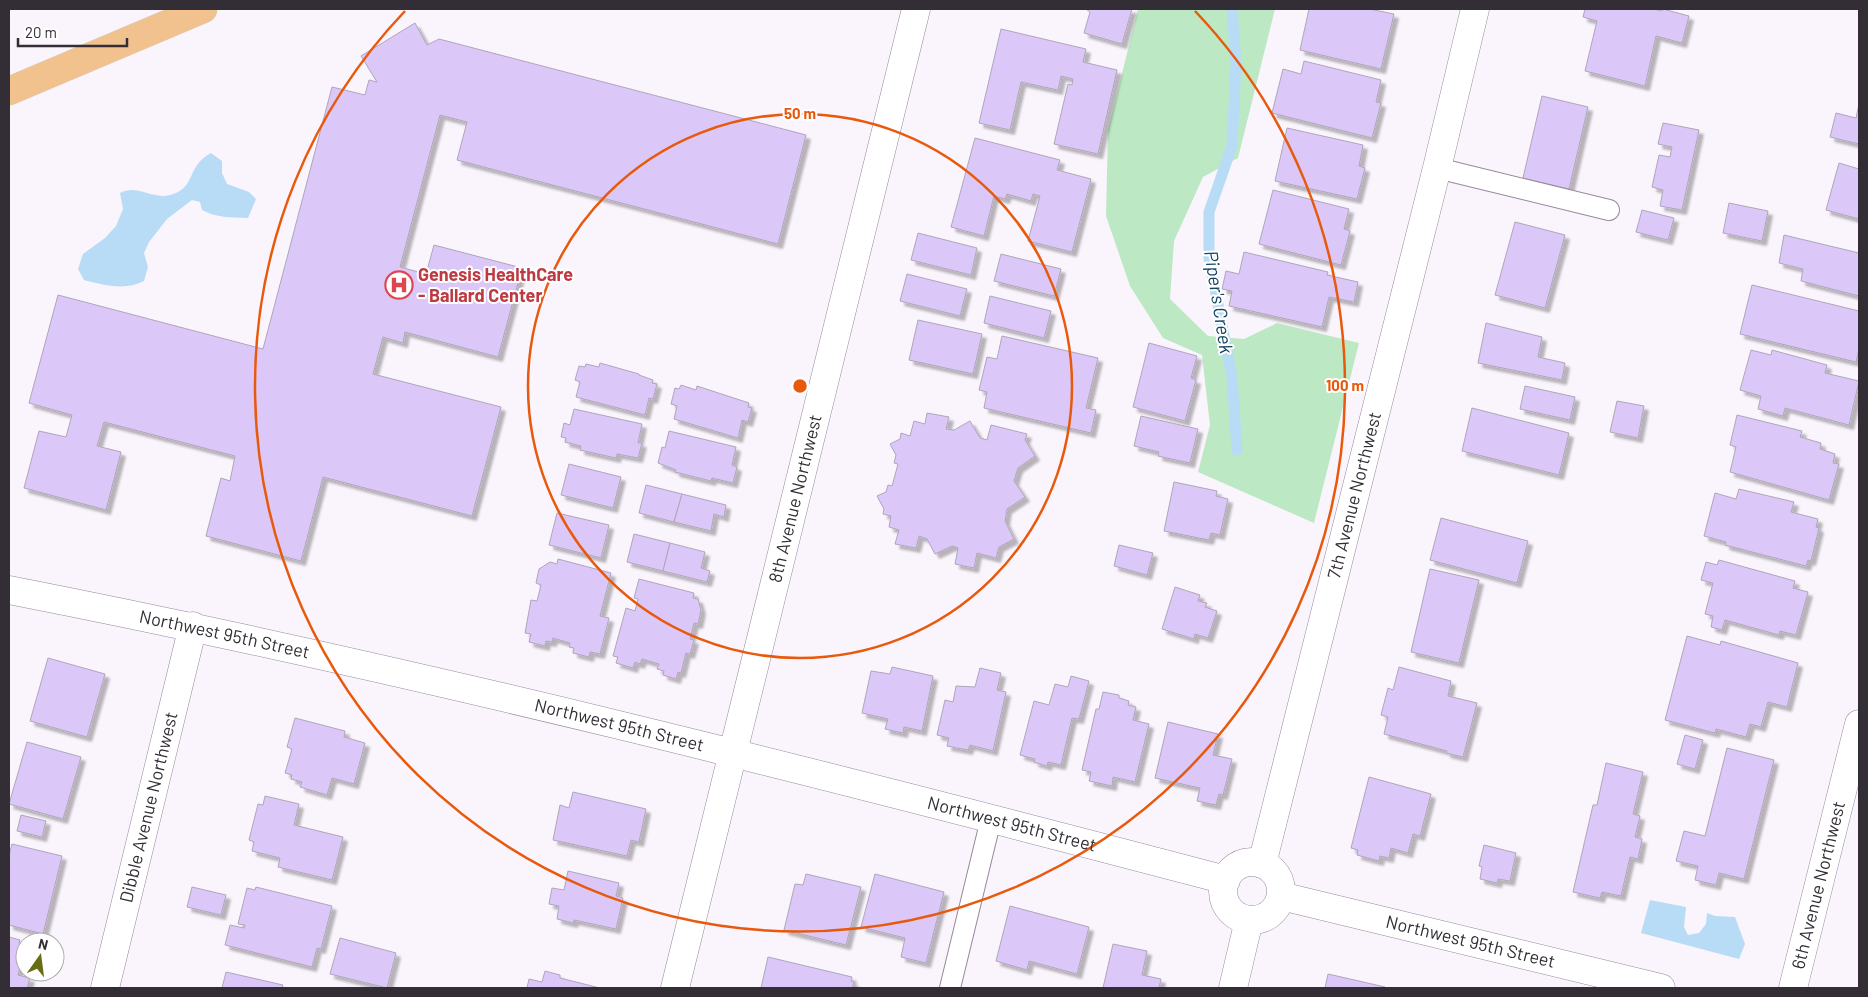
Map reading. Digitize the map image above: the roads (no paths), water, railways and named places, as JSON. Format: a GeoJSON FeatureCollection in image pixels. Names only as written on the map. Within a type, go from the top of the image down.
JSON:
{"type":"FeatureCollection","features":[{"type":"Feature","properties":{"kind":"main road"},"geometry":{"type":"LineString","coordinates":[[9,91],[204,9]]}},
{"type":"Feature","properties":{"kind":"street","name":"8th Avenue Northwest"},"geometry":{"type":"LineString","coordinates":[[675,988],[916,9]]}},
{"type":"Feature","properties":{"kind":"street","name":"7th Avenue Northwest"},"geometry":{"type":"LineString","coordinates":[[1262,864],[1437,168],[1475,9]]}},
{"type":"Feature","properties":{"kind":"street","name":"Northwest 95th Street"},"geometry":{"type":"LineString","coordinates":[[9,590],[193,626],[734,753],[1226,880]]}},
{"type":"Feature","properties":{"kind":"street","name":"Dibble Avenue Northwest"},"geometry":{"type":"LineString","coordinates":[[104,988],[193,626]]}},
{"type":"Feature","properties":{"kind":"street","name":"6th Avenue Northwest"},"geometry":{"type":"LineString","coordinates":[[1794,988],[1859,724]]}},
{"type":"Feature","properties":{"kind":"street"},"geometry":{"type":"LineString","coordinates":[[1244,864],[1262,864],[1276,875],[1280,884],[1281,896],[1275,910],[1268,916],[1249,920],[1232,912],[1226,903],[1223,894],[1226,880],[1235,868],[1244,864]]}},
{"type":"Feature","properties":{"kind":"street","name":"Northwest 95th Street"},"geometry":{"type":"LineString","coordinates":[[1281,896],[1661,988]]}},
{"type":"Feature","properties":{"kind":"street"},"geometry":{"type":"LineString","coordinates":[[1233,988],[1249,920]]}},
{"type":"Feature","properties":{"kind":"street"},"geometry":{"type":"LineString","coordinates":[[1779,988],[1794,988]]}},
{"type":"Feature","properties":{"kind":"lane"},"geometry":{"type":"LineString","coordinates":[[1437,168],[1609,210]]}},
{"type":"Feature","properties":{"kind":"lane"},"geometry":{"type":"LineString","coordinates":[[950,988],[991,818]]}},
{"type":"Feature","properties":{"kind":"water"},"geometry":{"type":"Polygon","coordinates":[[[211,153],[222,161],[222,173],[227,184],[249,192],[256,199],[248,218],[224,217],[213,214],[202,210],[200,202],[192,200],[167,219],[149,242],[144,253],[148,267],[144,281],[129,286],[122,286],[106,285],[84,280],[78,269],[83,254],[105,238],[116,226],[123,209],[120,193],[134,190],[160,196],[176,193],[187,185],[198,163],[211,153]]]}},
{"type":"Feature","properties":{"kind":"water"},"geometry":{"type":"Polygon","coordinates":[[[1650,900],[1686,907],[1684,927],[1688,935],[1699,933],[1706,924],[1707,913],[1715,916],[1735,917],[1745,944],[1739,959],[1641,933],[1650,900]]]}},
{"type":"Feature","properties":{"kind":"waterway","name":"Piper's Creek"},"geometry":{"type":"LineString","coordinates":[[1232,9],[1236,64],[1232,146],[1209,212],[1209,258],[1232,377],[1237,450]]}},
{"type":"Feature","properties":{"kind":"place","name":"Genesis HealthCare - Ballard Center"},"geometry":{"type":"Point","coordinates":[399,285]}}]}
